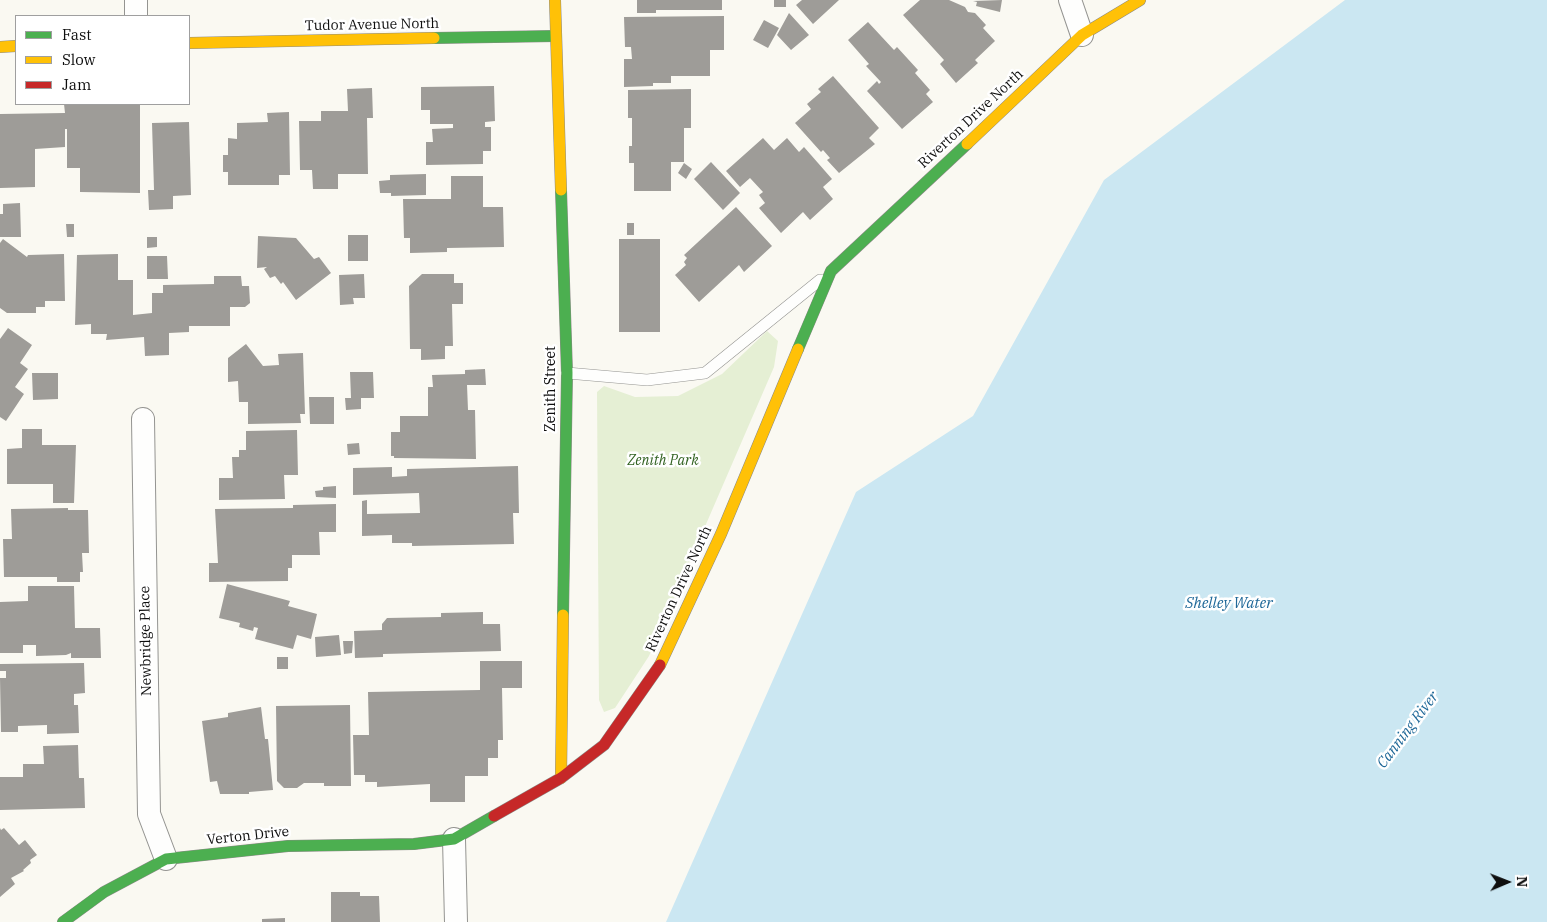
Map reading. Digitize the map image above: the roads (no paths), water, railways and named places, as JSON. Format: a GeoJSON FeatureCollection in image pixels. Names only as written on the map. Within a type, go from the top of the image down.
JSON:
{"type":"FeatureCollection","features":[{"type":"Feature","properties":{"kind":"street"},"geometry":{"type":"LineString","coordinates":[[136,0],[136,15]]}},
{"type":"Feature","properties":{"kind":"street","name":"Zenith Street"},"geometry":{"type":"LineString","coordinates":[[555,0],[567,373],[560,778]]}},
{"type":"Feature","properties":{"kind":"street"},"geometry":{"type":"LineString","coordinates":[[1070,0],[1082,35]]}},
{"type":"Feature","properties":{"kind":"street","name":"Riverton Drive North"},"geometry":{"type":"LineString","coordinates":[[454,838],[560,778],[604,745],[658,669],[721,534],[831,271],[1082,35],[1140,0]]}},
{"type":"Feature","properties":{"kind":"street","name":"Tudor Avenue North"},"geometry":{"type":"LineString","coordinates":[[190,44],[556,36]]}},
{"type":"Feature","properties":{"kind":"street"},"geometry":{"type":"LineString","coordinates":[[0,47],[15,46]]}},
{"type":"Feature","properties":{"kind":"street","name":"Newbridge Place"},"geometry":{"type":"LineString","coordinates":[[143,419],[149,814],[166,859]]}},
{"type":"Feature","properties":{"kind":"street"},"geometry":{"type":"LineString","coordinates":[[454,838],[456,922]]}},
{"type":"Feature","properties":{"kind":"street","name":"Verton Drive"},"geometry":{"type":"LineString","coordinates":[[63,922],[104,892],[166,859],[288,846],[414,844],[454,838]]}},
{"type":"Feature","properties":{"kind":"lane","name":"Riverton Drive North"},"geometry":{"type":"LineString","coordinates":[[567,373],[646,380],[705,373],[831,271]]}},
{"type":"Feature","properties":{"kind":"water","name":"Shelley Water"},"geometry":{"type":"Polygon","coordinates":[[[1345,0],[1547,0],[1547,922],[666,922],[856,492],[973,416],[1104,180],[1345,0]]]}},
{"type":"Feature","properties":{"kind":"park label","name":"Zenith Park"},"geometry":{"type":"Point","coordinates":[663,461]}},
{"type":"Feature","properties":{"kind":"water label","name":"Canning River"},"geometry":{"type":"Point","coordinates":[1408,730]}}]}
